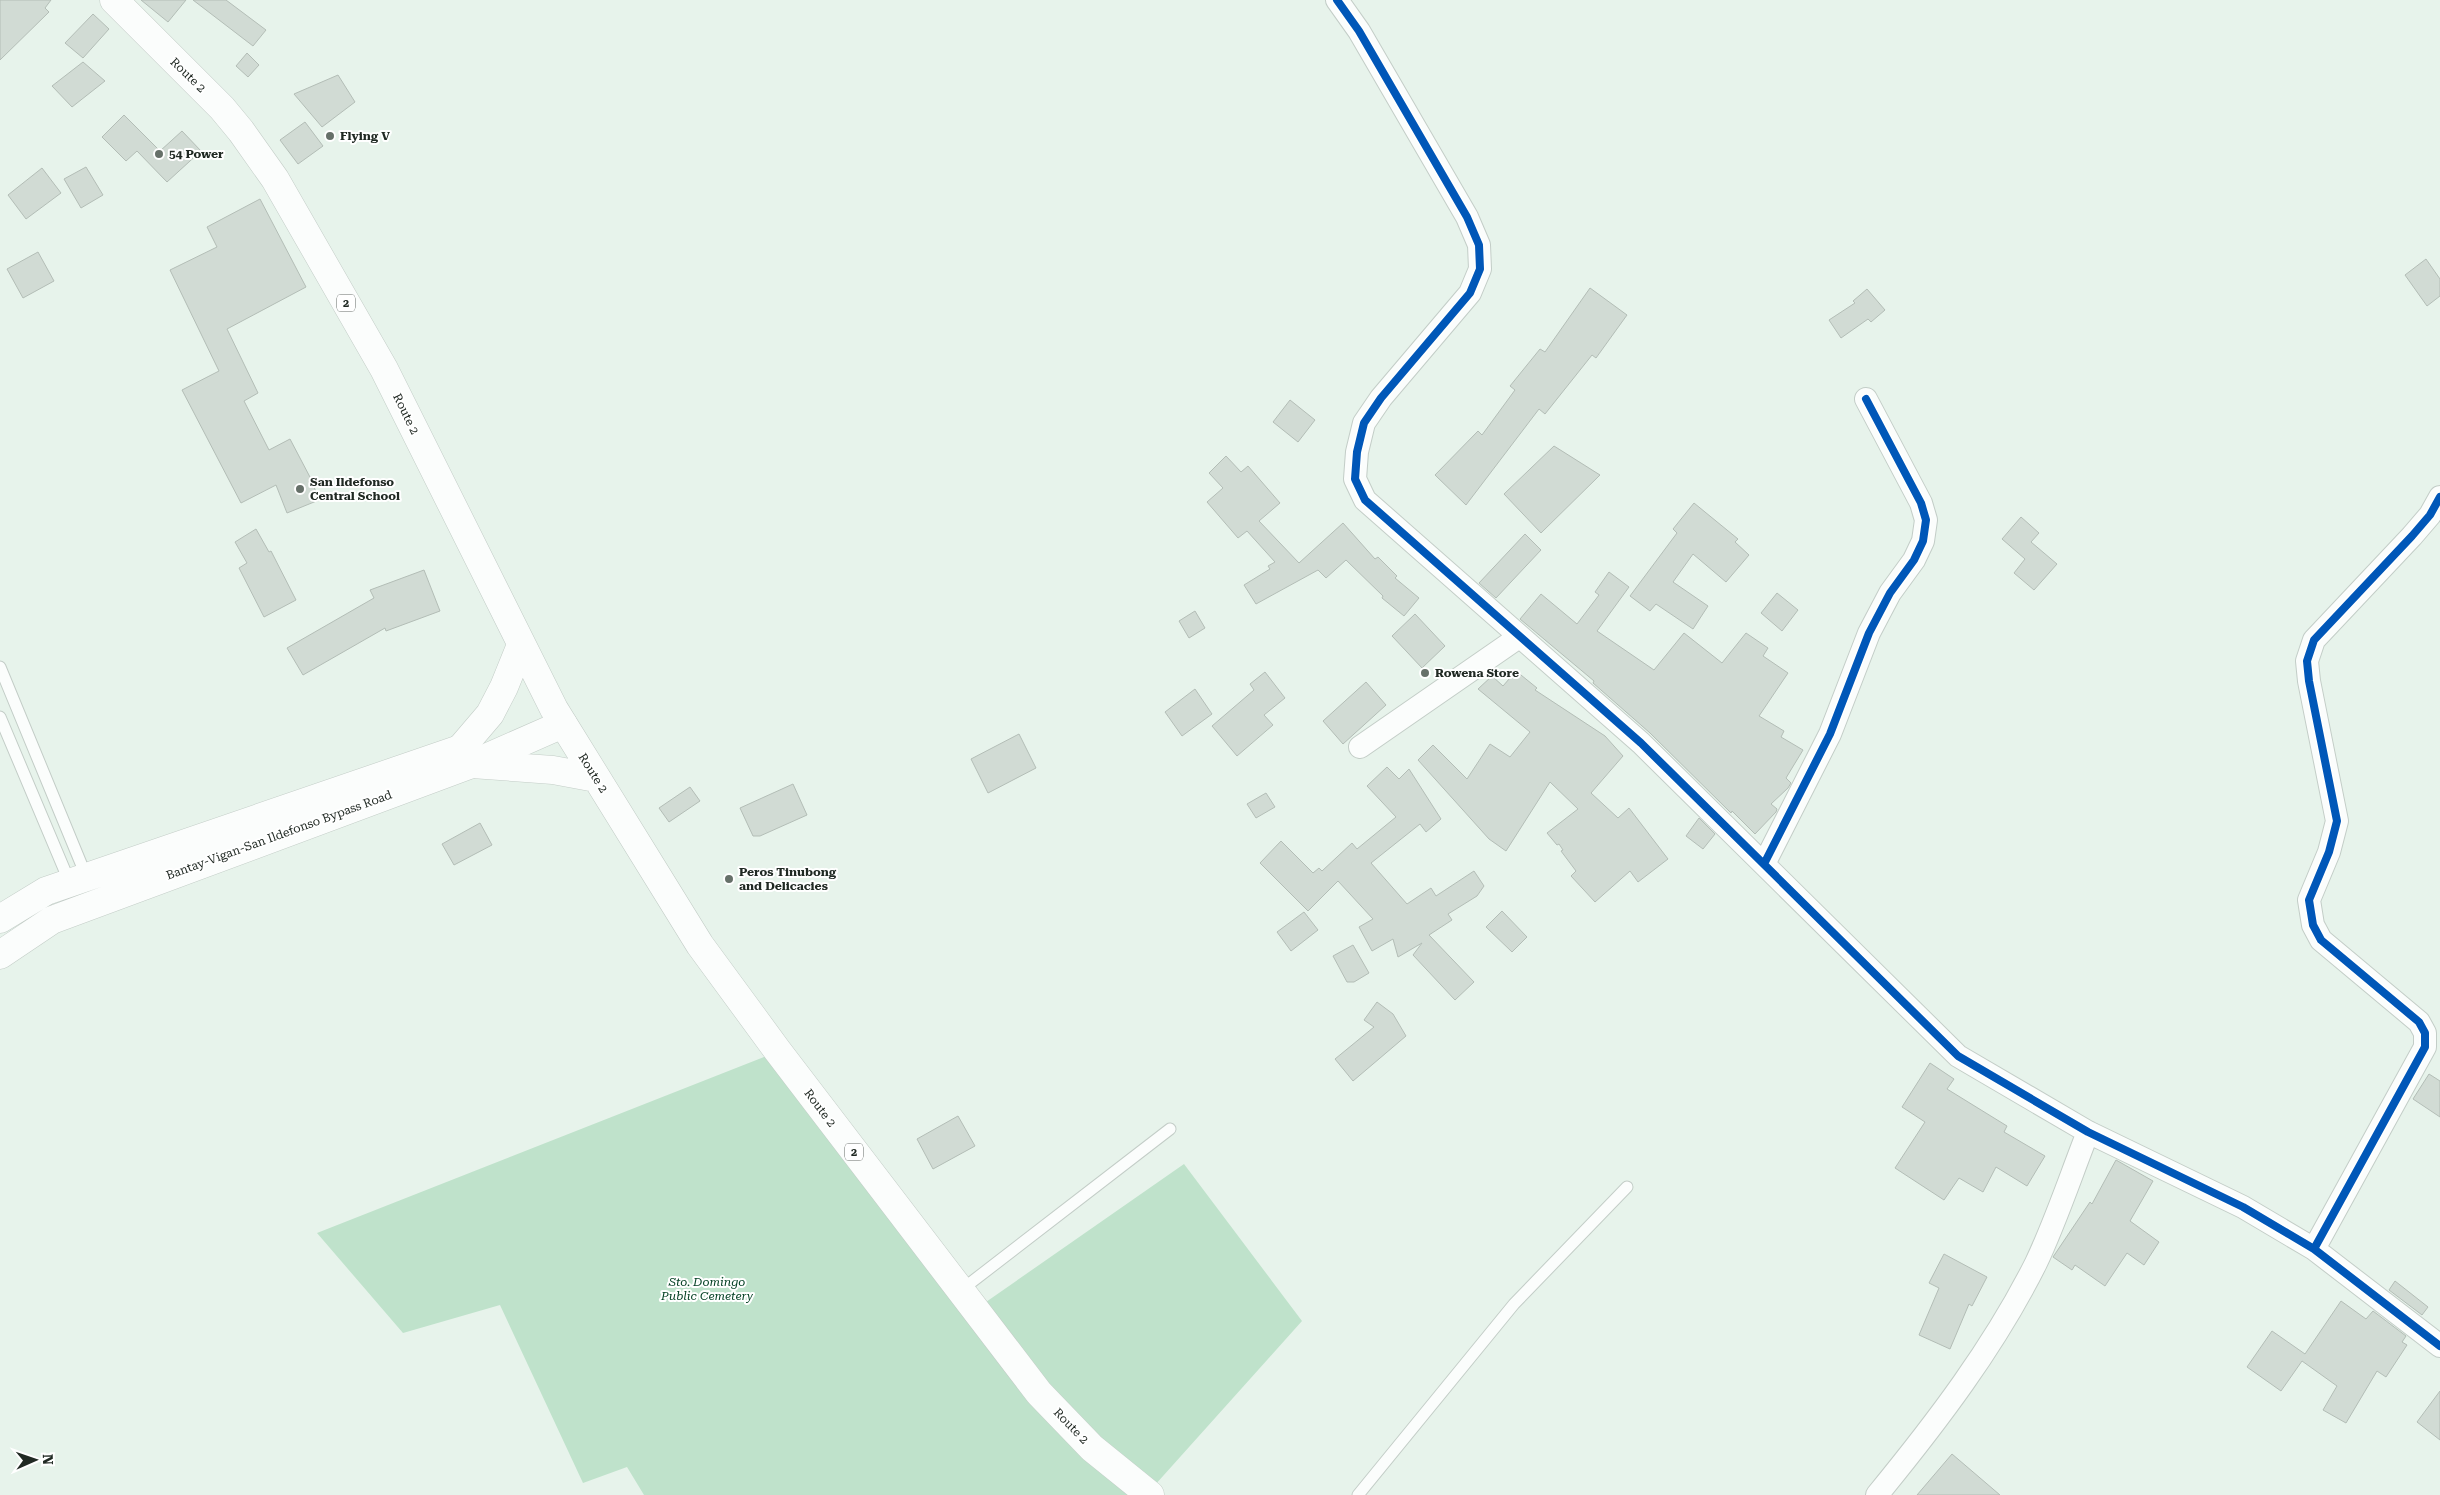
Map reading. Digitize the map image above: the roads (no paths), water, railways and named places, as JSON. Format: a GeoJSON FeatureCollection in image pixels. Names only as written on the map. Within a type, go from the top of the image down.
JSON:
{"type":"FeatureCollection","features":[{"type":"Feature","properties":{"kind":"main road","name":"Route 2"},"geometry":{"type":"LineString","coordinates":[[114,0],[222,108],[275,179],[384,369],[521,645],[559,717],[700,945],[777,1050],[1039,1393],[1092,1448],[1150,1495]]}},
{"type":"Feature","properties":{"kind":"main road"},"geometry":{"type":"LineString","coordinates":[[521,645],[504,687],[467,756],[596,778]]}},
{"type":"Feature","properties":{"kind":"main road","name":"Bantay-Vigan-San Ildefonso Bypass Road"},"geometry":{"type":"LineString","coordinates":[[0,955],[52,920],[84,893],[467,756],[559,717]]}},
{"type":"Feature","properties":{"kind":"main road","name":"Bantay-Vigan-San Ildefonso Bypass Road"},"geometry":{"type":"LineString","coordinates":[[0,919],[46,891],[84,893]]}},
{"type":"Feature","properties":{"kind":"street"},"geometry":{"type":"LineString","coordinates":[[1338,0],[1462,209],[1480,245],[1480,269],[1470,293],[1381,398],[1364,424],[1357,452],[1355,479],[1365,500],[1641,743],[1958,1056],[2088,1132],[2243,1207],[2314,1249],[2440,1346]]}},
{"type":"Feature","properties":{"kind":"street"},"geometry":{"type":"LineString","coordinates":[[1764,864],[1830,734],[1869,634],[1890,593],[1914,560],[1923,541],[1926,520],[1922,503],[1866,399]]}},
{"type":"Feature","properties":{"kind":"street"},"geometry":{"type":"LineString","coordinates":[[2314,1249],[2425,1046],[2424,1033],[2420,1022],[2321,940],[2313,925],[2309,900],[2329,852],[2337,821],[2335,800],[2318,729],[2307,661],[2314,640],[2412,536],[2430,515],[2440,497]]}},
{"type":"Feature","properties":{"kind":"street"},"geometry":{"type":"LineString","coordinates":[[1360,747],[1520,637]]}},
{"type":"Feature","properties":{"kind":"street"},"geometry":{"type":"LineString","coordinates":[[1876,1495],[1915,1448],[1985,1351],[2036,1262],[2088,1132]]}},
{"type":"Feature","properties":{"kind":"lane"},"geometry":{"type":"LineString","coordinates":[[0,667],[84,893]]}},
{"type":"Feature","properties":{"kind":"lane"},"geometry":{"type":"LineString","coordinates":[[17,709],[0,717],[84,893]]}},
{"type":"Feature","properties":{"kind":"lane"},"geometry":{"type":"LineString","coordinates":[[960,1291],[1170,1129]]}},
{"type":"Feature","properties":{"kind":"lane"},"geometry":{"type":"LineString","coordinates":[[1358,1495],[1514,1304],[1627,1187]]}},
{"type":"Feature","properties":{"kind":"place","name":"Flying V"},"geometry":{"type":"Point","coordinates":[330,136]}},
{"type":"Feature","properties":{"kind":"place","name":"54 Power"},"geometry":{"type":"Point","coordinates":[159,154]}},
{"type":"Feature","properties":{"kind":"place","name":"San Ildefonso Central School"},"geometry":{"type":"Point","coordinates":[300,489]}},
{"type":"Feature","properties":{"kind":"place","name":"Rowena Store"},"geometry":{"type":"Point","coordinates":[1425,673]}},
{"type":"Feature","properties":{"kind":"place","name":"Peros Tinubong and Delicacies"},"geometry":{"type":"Point","coordinates":[729,879]}},
{"type":"Feature","properties":{"kind":"park label","name":"Sto. Domingo Public Cemetery"},"geometry":{"type":"Point","coordinates":[707,1289]}}]}
